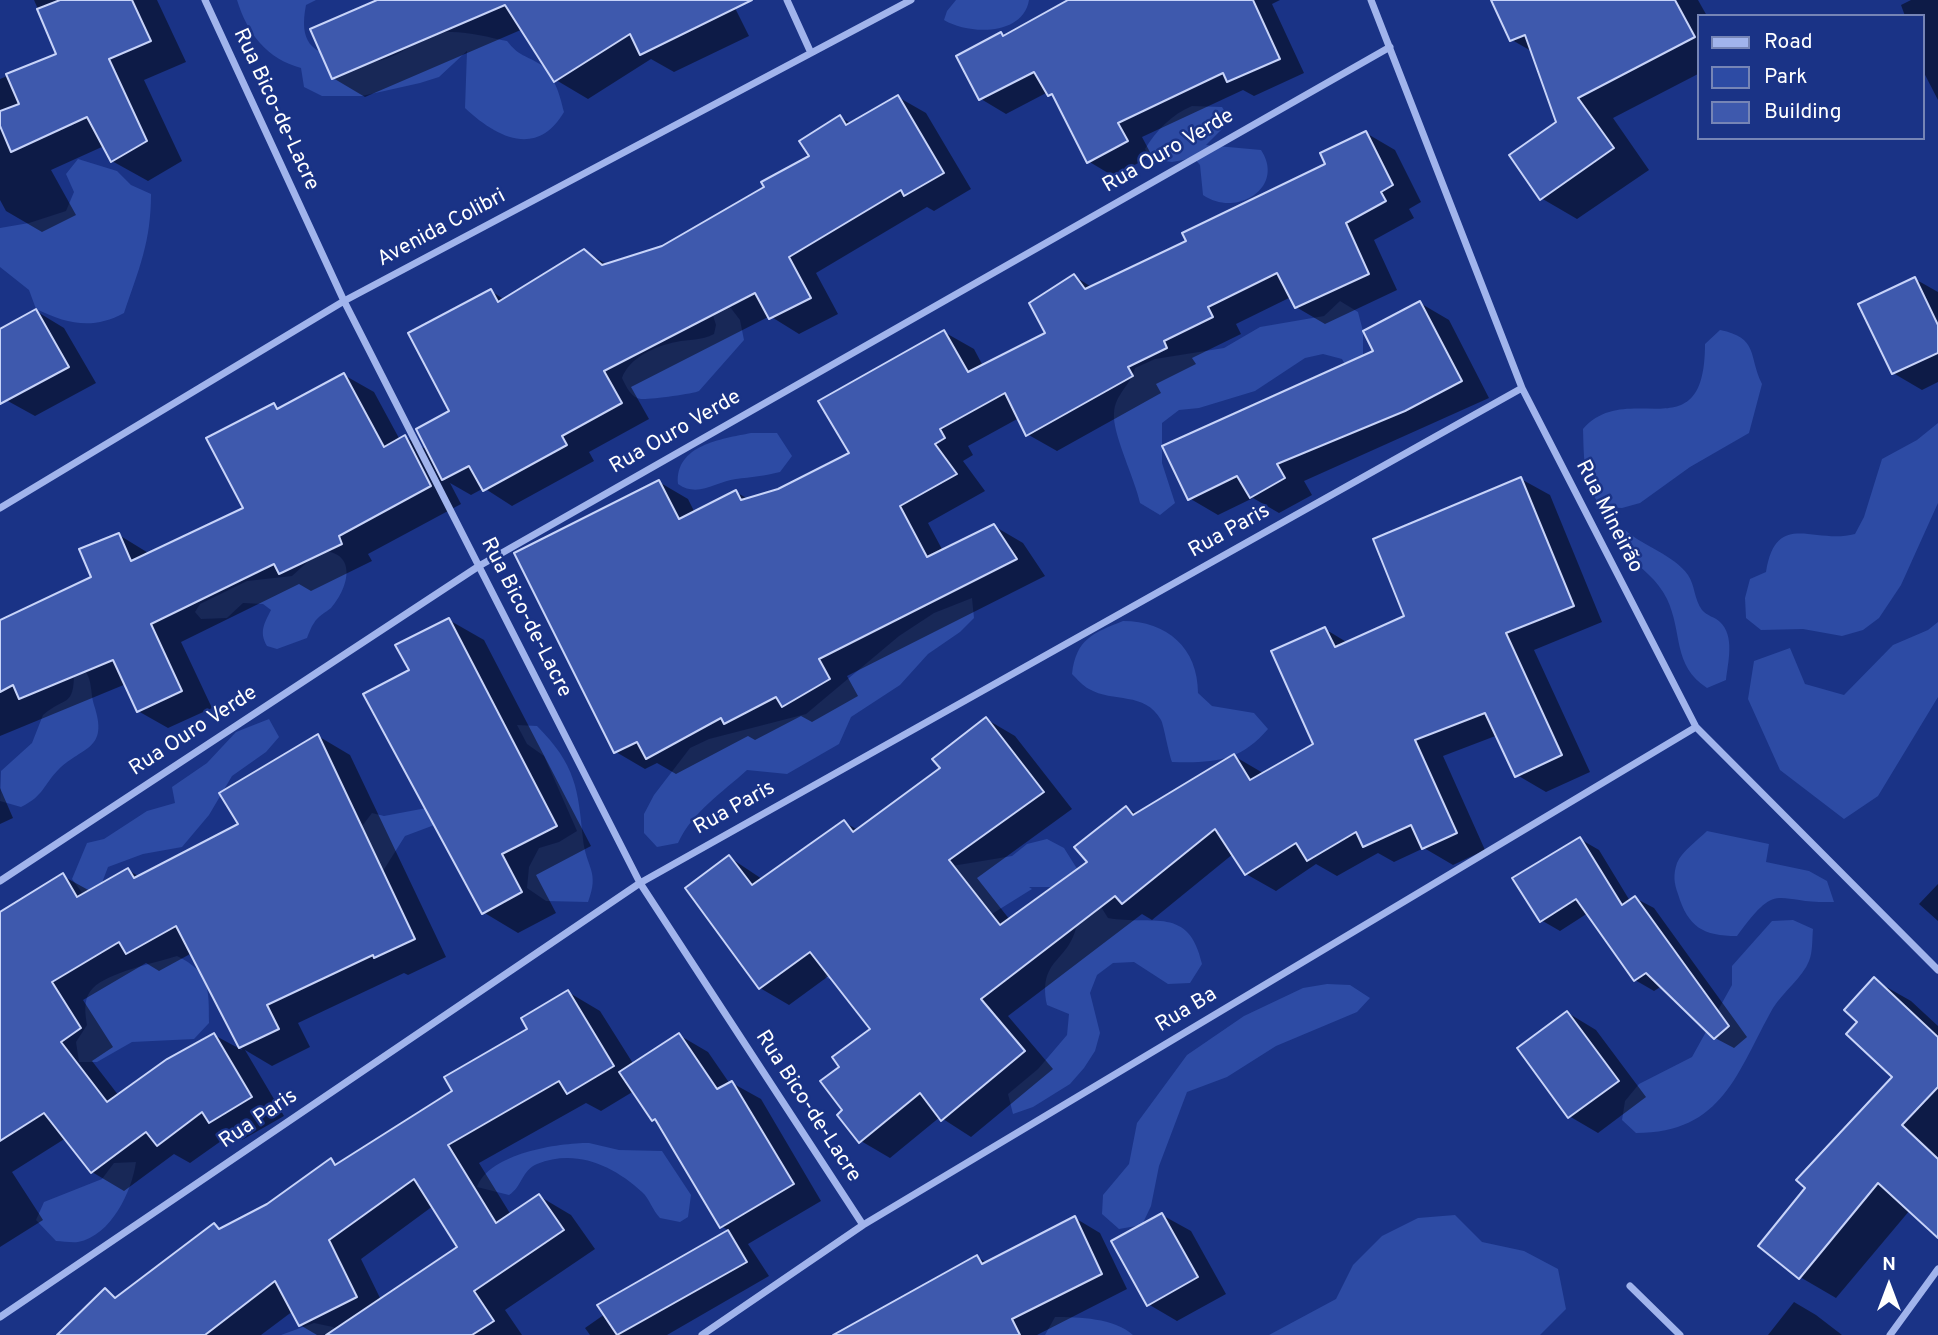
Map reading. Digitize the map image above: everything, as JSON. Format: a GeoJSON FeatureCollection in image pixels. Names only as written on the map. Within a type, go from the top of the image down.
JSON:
{"type":"FeatureCollection","features":[{"type":"Feature","properties":{"kind":"street","name":"Rua Bico-de-Lacre"},"geometry":{"type":"LineString","coordinates":[[205,0],[344,301],[640,883],[863,1225]]}},
{"type":"Feature","properties":{"kind":"street"},"geometry":{"type":"LineString","coordinates":[[787,0],[811,53]]}},
{"type":"Feature","properties":{"kind":"street","name":"Avenida Colibri"},"geometry":{"type":"LineString","coordinates":[[0,508],[344,301],[911,0]]}},
{"type":"Feature","properties":{"kind":"street","name":"Rua Mineirão"},"geometry":{"type":"LineString","coordinates":[[1371,0],[1522,388],[1696,727],[1938,970]]}},
{"type":"Feature","properties":{"kind":"street","name":"Rua Ouro Verde"},"geometry":{"type":"LineString","coordinates":[[0,881],[479,566],[1390,47]]}},
{"type":"Feature","properties":{"kind":"street","name":"Rua Paris"},"geometry":{"type":"LineString","coordinates":[[0,1317],[640,883],[1522,388]]}},
{"type":"Feature","properties":{"kind":"street","name":"Rua Ba"},"geometry":{"type":"LineString","coordinates":[[702,1335],[863,1225],[1696,727]]}},
{"type":"Feature","properties":{"kind":"street"},"geometry":{"type":"LineString","coordinates":[[1890,1335],[1938,1269]]}},
{"type":"Feature","properties":{"kind":"street"},"geometry":{"type":"LineString","coordinates":[[1630,1286],[1680,1335]]}},
{"type":"Feature","properties":{"kind":"green space"},"geometry":{"type":"Polygon","coordinates":[[[237,0],[316,0],[306,5],[304,17],[306,37],[310,44],[324,54],[356,61],[383,60],[439,33],[470,33],[507,41],[518,52],[544,67],[555,85],[564,112],[542,135],[529,139],[503,135],[490,128],[465,108],[467,51],[439,77],[420,83],[362,96],[322,96],[304,87],[301,68],[278,58],[260,43],[246,23],[237,0]]]}},
{"type":"Feature","properties":{"kind":"green space"},"geometry":{"type":"Polygon","coordinates":[[[956,0],[1029,0],[1025,12],[1017,20],[1006,26],[980,30],[944,20],[956,0]]]}},
{"type":"Feature","properties":{"kind":"green space"},"geometry":{"type":"Polygon","coordinates":[[[1192,106],[1222,107],[1227,115],[1225,126],[1206,145],[1261,150],[1267,164],[1267,176],[1254,195],[1230,203],[1216,201],[1203,195],[1200,165],[1194,158],[1172,162],[1150,159],[1145,149],[1154,136],[1171,118],[1192,106]]]}},
{"type":"Feature","properties":{"kind":"green space"},"geometry":{"type":"Polygon","coordinates":[[[78,159],[117,171],[131,185],[151,194],[146,241],[124,313],[102,322],[69,321],[36,309],[29,290],[0,267],[0,228],[29,223],[66,211],[74,192],[66,174],[78,159]]]}},
{"type":"Feature","properties":{"kind":"green space"},"geometry":{"type":"Polygon","coordinates":[[[1340,301],[1358,312],[1363,331],[1363,367],[1390,400],[1377,423],[1360,414],[1351,376],[1342,359],[1323,354],[1305,358],[1255,391],[1199,408],[1179,410],[1162,423],[1162,463],[1175,503],[1160,515],[1140,503],[1114,422],[1117,400],[1135,368],[1155,359],[1224,348],[1260,327],[1324,316],[1340,301]]]}},
{"type":"Feature","properties":{"kind":"green space"},"geometry":{"type":"Polygon","coordinates":[[[727,303],[740,320],[744,340],[699,391],[645,399],[632,394],[622,378],[630,365],[660,346],[714,334],[716,325],[710,306],[727,303]]]}},
{"type":"Feature","properties":{"kind":"green space"},"geometry":{"type":"Polygon","coordinates":[[[1720,330],[1732,333],[1747,343],[1762,384],[1749,433],[1690,467],[1640,503],[1622,508],[1601,507],[1588,479],[1583,429],[1601,415],[1621,409],[1661,409],[1678,406],[1692,397],[1702,377],[1705,344],[1720,330]]]}},
{"type":"Feature","properties":{"kind":"green space"},"geometry":{"type":"Polygon","coordinates":[[[1938,423],[1938,503],[1901,585],[1879,618],[1863,630],[1842,636],[1803,629],[1761,630],[1746,618],[1745,598],[1750,579],[1766,572],[1771,553],[1778,541],[1788,535],[1799,534],[1855,534],[1864,517],[1882,459],[1917,440],[1938,423]]]}},
{"type":"Feature","properties":{"kind":"green space"},"geometry":{"type":"Polygon","coordinates":[[[751,433],[777,433],[792,456],[780,472],[693,490],[678,484],[679,471],[692,452],[714,441],[751,433]]]}},
{"type":"Feature","properties":{"kind":"green space"},"geometry":{"type":"Polygon","coordinates":[[[1625,530],[1682,568],[1690,579],[1702,610],[1725,628],[1729,642],[1726,680],[1707,688],[1688,669],[1667,599],[1654,580],[1626,554],[1625,530]]]}},
{"type":"Feature","properties":{"kind":"green space"},"geometry":{"type":"Polygon","coordinates":[[[326,551],[343,559],[346,566],[345,583],[337,601],[320,616],[307,638],[277,649],[267,646],[263,632],[271,610],[263,604],[243,603],[227,618],[201,619],[195,612],[200,604],[247,581],[292,576],[316,554],[326,551]]]}},
{"type":"Feature","properties":{"kind":"green space"},"geometry":{"type":"Polygon","coordinates":[[[972,598],[974,618],[960,632],[928,654],[900,685],[851,717],[839,744],[787,774],[747,770],[700,812],[678,843],[657,847],[644,833],[644,814],[654,795],[690,748],[709,739],[806,714],[899,636],[934,613],[972,598]]]}},
{"type":"Feature","properties":{"kind":"green space"},"geometry":{"type":"Polygon","coordinates":[[[1123,621],[1153,626],[1177,640],[1192,663],[1197,677],[1198,693],[1212,706],[1254,713],[1268,729],[1247,748],[1225,758],[1200,762],[1172,762],[1161,720],[1154,711],[1138,701],[1108,696],[1089,689],[1072,674],[1077,653],[1082,645],[1103,629],[1123,621]]]}},
{"type":"Feature","properties":{"kind":"green space"},"geometry":{"type":"Polygon","coordinates":[[[1938,622],[1938,697],[1878,796],[1844,819],[1780,770],[1748,699],[1754,661],[1790,648],[1805,684],[1844,695],[1893,645],[1928,630],[1938,622]]]}},
{"type":"Feature","properties":{"kind":"green space"},"geometry":{"type":"Polygon","coordinates":[[[84,669],[90,682],[98,720],[96,739],[85,751],[59,769],[29,803],[21,807],[0,801],[1,771],[32,743],[43,715],[67,700],[74,683],[74,672],[84,669]]]}},
{"type":"Feature","properties":{"kind":"green space"},"geometry":{"type":"Polygon","coordinates":[[[269,719],[279,737],[266,752],[232,776],[209,815],[182,847],[143,854],[108,867],[100,888],[83,894],[72,879],[87,843],[104,839],[147,811],[175,803],[172,787],[207,763],[236,732],[269,719]]]}},
{"type":"Feature","properties":{"kind":"green space"},"geometry":{"type":"Polygon","coordinates":[[[517,725],[537,726],[560,753],[573,778],[593,883],[588,902],[546,901],[527,888],[529,867],[539,848],[559,842],[577,831],[544,756],[527,744],[517,725]]]}},
{"type":"Feature","properties":{"kind":"green space"},"geometry":{"type":"Polygon","coordinates":[[[437,806],[437,824],[405,836],[383,871],[376,871],[359,830],[372,813],[384,816],[437,806]]]}},
{"type":"Feature","properties":{"kind":"green space"},"geometry":{"type":"Polygon","coordinates":[[[1707,831],[1769,844],[1766,862],[1809,871],[1827,881],[1834,902],[1788,898],[1770,900],[1761,906],[1737,936],[1706,931],[1692,922],[1682,905],[1675,875],[1677,863],[1683,854],[1707,831]]]}},
{"type":"Feature","properties":{"kind":"green space"},"geometry":{"type":"Polygon","coordinates":[[[1047,839],[1064,848],[1108,918],[1167,922],[1178,926],[1188,933],[1196,945],[1202,964],[1190,983],[1168,984],[1134,962],[1113,963],[1097,975],[1090,993],[1100,1033],[1095,1051],[1070,1084],[1033,1107],[1013,1114],[1008,1094],[1038,1069],[1067,1035],[1069,1014],[1047,1005],[1045,989],[1051,968],[1070,944],[1078,917],[1055,887],[1029,887],[1032,889],[979,922],[844,985],[825,977],[831,957],[952,866],[1012,856],[1027,844],[1047,839]]]}},
{"type":"Feature","properties":{"kind":"green space"},"geometry":{"type":"Polygon","coordinates":[[[1793,920],[1813,929],[1809,961],[1773,1008],[1737,1076],[1724,1094],[1708,1110],[1689,1122],[1665,1130],[1636,1133],[1622,1120],[1625,1101],[1639,1084],[1692,1057],[1732,985],[1732,966],[1772,921],[1793,920]]]}},
{"type":"Feature","properties":{"kind":"green space"},"geometry":{"type":"Polygon","coordinates":[[[177,956],[202,975],[208,991],[209,1023],[194,1039],[132,1042],[97,1062],[79,1062],[76,1042],[87,1025],[86,1001],[93,988],[110,977],[177,956]]]}},
{"type":"Feature","properties":{"kind":"green space"},"geometry":{"type":"Polygon","coordinates":[[[1327,984],[1350,985],[1370,998],[1357,1012],[1276,1046],[1227,1077],[1187,1092],[1159,1166],[1151,1206],[1142,1225],[1119,1229],[1102,1214],[1103,1195],[1129,1164],[1137,1123],[1187,1055],[1244,1016],[1303,988],[1327,984]]]}},
{"type":"Feature","properties":{"kind":"green space"},"geometry":{"type":"Polygon","coordinates":[[[589,1143],[619,1150],[662,1151],[691,1195],[688,1217],[680,1222],[660,1218],[645,1195],[619,1174],[594,1162],[580,1159],[566,1158],[537,1164],[528,1170],[517,1188],[509,1195],[477,1187],[484,1175],[510,1158],[543,1148],[589,1143]]]}},
{"type":"Feature","properties":{"kind":"green space"},"geometry":{"type":"Polygon","coordinates":[[[136,1162],[130,1186],[118,1211],[110,1222],[90,1238],[75,1242],[56,1241],[36,1220],[44,1202],[102,1179],[114,1163],[136,1162]]]}},
{"type":"Feature","properties":{"kind":"green space"},"geometry":{"type":"Polygon","coordinates":[[[1455,1215],[1482,1242],[1524,1251],[1558,1269],[1566,1309],[1540,1335],[1269,1335],[1336,1299],[1353,1265],[1382,1236],[1418,1218],[1455,1215]]]}},
{"type":"Feature","properties":{"kind":"green space"},"geometry":{"type":"Polygon","coordinates":[[[1055,1317],[1106,1322],[1133,1335],[1045,1335],[1055,1317]]]}},
{"type":"Feature","properties":{"kind":"green space"},"geometry":{"type":"Polygon","coordinates":[[[314,1323],[333,1327],[342,1335],[281,1335],[314,1323]]]}},
{"type":"Feature","properties":{"kind":"building"},"geometry":{"type":"Polygon","coordinates":[[[60,0],[132,0],[151,41],[109,59],[147,141],[111,162],[87,117],[11,152],[0,126],[0,111],[19,104],[6,74],[56,54],[37,9],[60,0]]]}},
{"type":"Feature","properties":{"kind":"building"},"geometry":{"type":"Polygon","coordinates":[[[377,0],[752,0],[640,55],[630,34],[554,82],[505,5],[332,79],[310,29],[377,0]]]}},
{"type":"Feature","properties":{"kind":"building"},"geometry":{"type":"Polygon","coordinates":[[[1068,0],[1253,0],[1280,59],[1227,82],[1223,73],[1118,123],[1128,141],[1087,163],[1052,94],[1048,96],[1034,72],[979,100],[956,56],[1001,32],[1003,36],[1068,0]]]}},
{"type":"Feature","properties":{"kind":"building"},"geometry":{"type":"Polygon","coordinates":[[[1491,0],[1675,0],[1695,37],[1578,98],[1614,148],[1540,200],[1509,155],[1556,122],[1525,35],[1510,41],[1491,0]]]}},
{"type":"Feature","properties":{"kind":"building"},"geometry":{"type":"Polygon","coordinates":[[[898,95],[944,173],[904,196],[901,190],[789,257],[811,298],[769,319],[755,293],[604,371],[622,403],[562,436],[567,445],[483,491],[469,466],[442,480],[416,429],[449,411],[408,333],[491,289],[498,302],[584,249],[602,265],[662,246],[764,187],[761,182],[809,156],[799,141],[840,115],[846,125],[898,95]]]}},
{"type":"Feature","properties":{"kind":"building"},"geometry":{"type":"Polygon","coordinates":[[[1366,131],[1393,185],[1381,192],[1386,201],[1346,223],[1369,274],[1295,308],[1277,273],[1208,307],[1213,317],[1164,341],[1167,348],[1128,367],[1133,376],[1026,436],[1005,393],[940,429],[945,438],[935,444],[957,474],[900,506],[927,557],[994,524],[1017,559],[819,659],[830,679],[782,707],[776,697],[724,724],[721,718],[646,759],[637,742],[614,753],[514,553],[659,480],[679,519],[736,490],[741,500],[778,489],[849,453],[818,401],[944,330],[968,372],[1045,333],[1029,303],[1074,274],[1085,289],[1186,241],[1182,233],[1325,164],[1320,153],[1366,131]]]}},
{"type":"Feature","properties":{"kind":"building"},"geometry":{"type":"Polygon","coordinates":[[[1915,277],[1938,325],[1938,353],[1892,374],[1858,304],[1915,277]]]}},
{"type":"Feature","properties":{"kind":"building"},"geometry":{"type":"Polygon","coordinates":[[[1420,301],[1462,381],[1405,411],[1277,464],[1285,478],[1250,498],[1237,476],[1188,500],[1162,446],[1373,351],[1363,331],[1420,301]]]}},
{"type":"Feature","properties":{"kind":"building"},"geometry":{"type":"Polygon","coordinates":[[[36,309],[69,367],[0,404],[0,329],[36,309]]]}},
{"type":"Feature","properties":{"kind":"building"},"geometry":{"type":"Polygon","coordinates":[[[344,373],[384,447],[405,435],[431,486],[339,536],[342,544],[279,574],[274,564],[151,624],[182,691],[137,712],[113,660],[19,699],[13,685],[0,692],[0,620],[91,577],[79,549],[119,533],[131,561],[243,508],[206,438],[274,403],[277,409],[344,373]]]}},
{"type":"Feature","properties":{"kind":"building"},"geometry":{"type":"Polygon","coordinates":[[[1521,477],[1574,606],[1506,633],[1562,755],[1515,777],[1485,713],[1415,740],[1457,833],[1422,849],[1411,825],[1363,847],[1356,832],[1307,861],[1296,843],[1245,875],[1215,829],[1122,904],[1115,896],[981,999],[1025,1051],[941,1121],[920,1093],[859,1143],[837,1115],[842,1110],[820,1081],[839,1067],[832,1057],[870,1029],[810,952],[759,989],[685,888],[729,855],[752,885],[844,820],[853,832],[940,768],[932,759],[986,717],[1044,792],[949,860],[1000,925],[1087,862],[1074,847],[1126,806],[1133,815],[1234,754],[1250,780],[1313,744],[1271,651],[1325,627],[1335,647],[1404,616],[1373,539],[1521,477]]]}},
{"type":"Feature","properties":{"kind":"building"},"geometry":{"type":"Polygon","coordinates":[[[449,618],[557,826],[502,854],[522,892],[482,914],[363,694],[409,670],[395,645],[449,618]]]}},
{"type":"Feature","properties":{"kind":"building"},"geometry":{"type":"Polygon","coordinates":[[[318,734],[415,939],[374,958],[373,955],[267,1005],[279,1029],[239,1048],[176,926],[126,954],[119,942],[52,982],[81,1028],[61,1042],[107,1102],[167,1059],[214,1033],[252,1097],[209,1123],[202,1112],[157,1146],[146,1132],[91,1173],[44,1113],[0,1141],[0,912],[63,873],[77,897],[128,868],[134,878],[238,824],[219,793],[318,734]]]}},
{"type":"Feature","properties":{"kind":"building"},"geometry":{"type":"Polygon","coordinates":[[[1580,837],[1622,905],[1635,896],[1729,1026],[1714,1039],[1646,973],[1634,981],[1576,899],[1540,922],[1512,878],[1580,837]]]}},
{"type":"Feature","properties":{"kind":"building"},"geometry":{"type":"Polygon","coordinates":[[[1874,977],[1938,1037],[1938,1087],[1902,1125],[1938,1159],[1938,1238],[1878,1183],[1799,1279],[1758,1246],[1805,1188],[1796,1180],[1892,1077],[1846,1034],[1857,1022],[1844,1010],[1874,977]]]}},
{"type":"Feature","properties":{"kind":"building"},"geometry":{"type":"Polygon","coordinates":[[[568,990],[614,1066],[567,1094],[559,1081],[448,1145],[496,1223],[539,1194],[564,1230],[474,1291],[494,1321],[472,1335],[326,1335],[457,1247],[414,1179],[329,1240],[357,1297],[299,1326],[275,1281],[205,1335],[57,1335],[105,1288],[115,1298],[214,1223],[219,1229],[267,1204],[331,1158],[335,1165],[452,1091],[444,1077],[527,1029],[521,1018],[568,990]]]}},
{"type":"Feature","properties":{"kind":"building"},"geometry":{"type":"Polygon","coordinates":[[[1567,1011],[1619,1081],[1568,1118],[1517,1048],[1567,1011]]]}},
{"type":"Feature","properties":{"kind":"building"},"geometry":{"type":"Polygon","coordinates":[[[679,1033],[717,1089],[732,1081],[794,1184],[720,1228],[655,1119],[652,1121],[619,1072],[679,1033]]]}},
{"type":"Feature","properties":{"kind":"building"},"geometry":{"type":"Polygon","coordinates":[[[1162,1213],[1198,1277],[1147,1306],[1111,1241],[1162,1213]]]}},
{"type":"Feature","properties":{"kind":"building"},"geometry":{"type":"Polygon","coordinates":[[[1075,1216],[1102,1274],[1012,1319],[1020,1335],[833,1335],[977,1255],[982,1264],[1075,1216]]]}},
{"type":"Feature","properties":{"kind":"building"},"geometry":{"type":"Polygon","coordinates":[[[728,1230],[747,1262],[617,1335],[597,1305],[728,1230]]]}}]}
